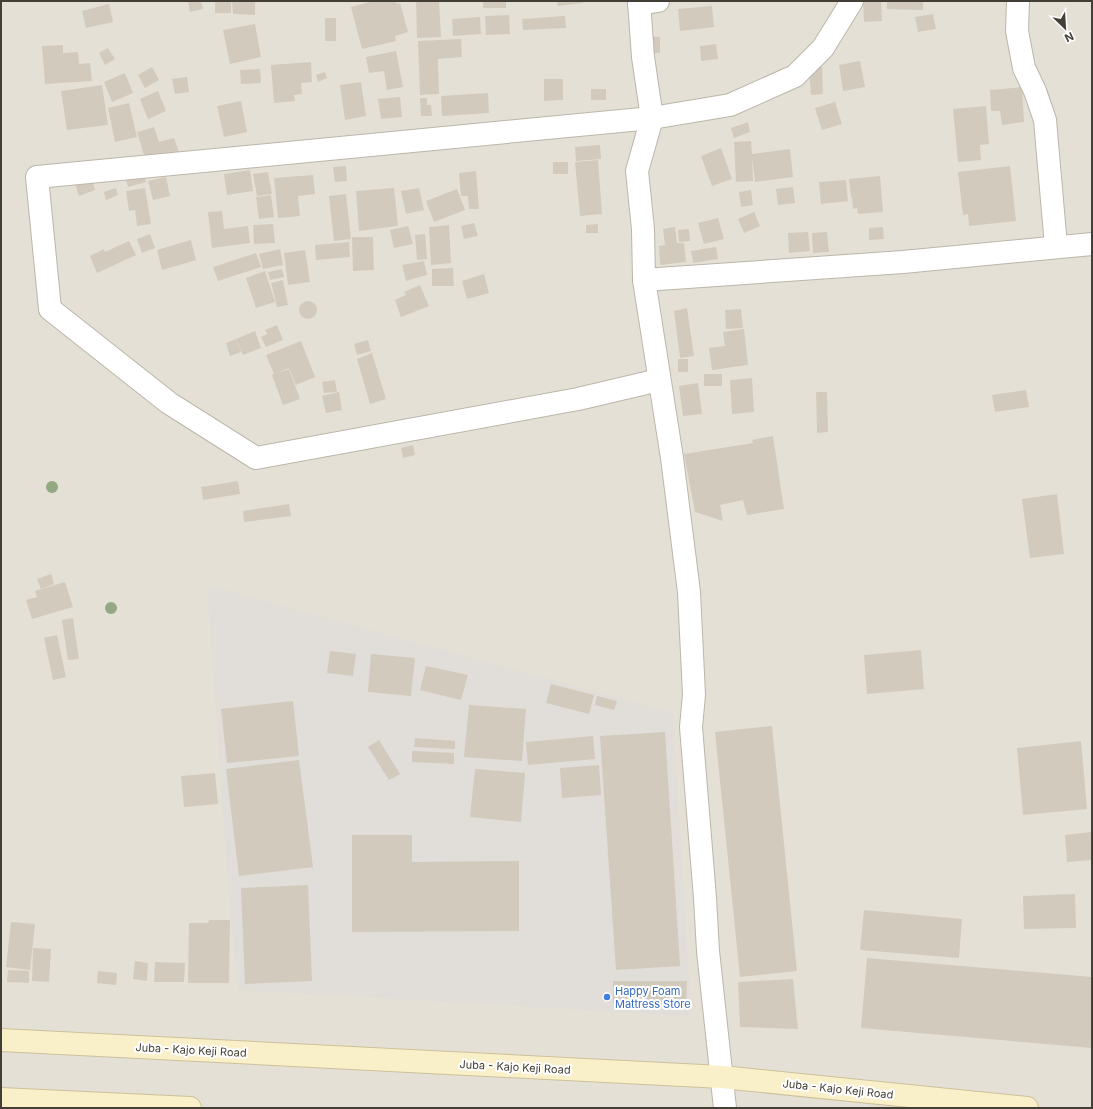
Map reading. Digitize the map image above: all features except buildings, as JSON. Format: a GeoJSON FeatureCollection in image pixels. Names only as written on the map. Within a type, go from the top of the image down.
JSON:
{"type":"FeatureCollection","features":[{"type":"Feature","properties":{"kind":"main road","name":"Juba - Kajo Keji Road"},"geometry":{"type":"LineString","coordinates":[[1,1040],[722,1077],[1027,1108]]}},
{"type":"Feature","properties":{"kind":"main road"},"geometry":{"type":"LineString","coordinates":[[1,1099],[190,1108]]}},
{"type":"Feature","properties":{"kind":"street"},"geometry":{"type":"LineString","coordinates":[[659,380],[578,399],[256,458],[169,403],[50,309],[37,177],[652,118],[730,105],[795,76],[823,48],[852,1]]}},
{"type":"Feature","properties":{"kind":"street"},"geometry":{"type":"LineString","coordinates":[[1018,1],[1017,31],[1024,68],[1035,91],[1045,120],[1056,246]]}},
{"type":"Feature","properties":{"kind":"street"},"geometry":{"type":"LineString","coordinates":[[645,2],[643,57],[652,118],[637,171],[642,230],[644,280],[672,458],[689,592],[694,695],[691,727],[705,891],[708,951],[725,1108]]}},
{"type":"Feature","properties":{"kind":"street"},"geometry":{"type":"LineString","coordinates":[[644,280],[903,262],[1056,246],[1092,244]]}},
{"type":"Feature","properties":{"kind":"shaded area"},"geometry":{"type":"Polygon","coordinates":[[[1,1],[1092,1],[1092,1108],[1,1108],[1,1]]]}},
{"type":"Feature","properties":{"kind":"shaded area"},"geometry":{"type":"Polygon","coordinates":[[[207,585],[673,713],[691,1016],[238,990],[228,886],[207,585]]]}},
{"type":"Feature","properties":{"kind":"place","name":"Happy Foam Mattress Store"},"geometry":{"type":"Point","coordinates":[607,997]}}]}
